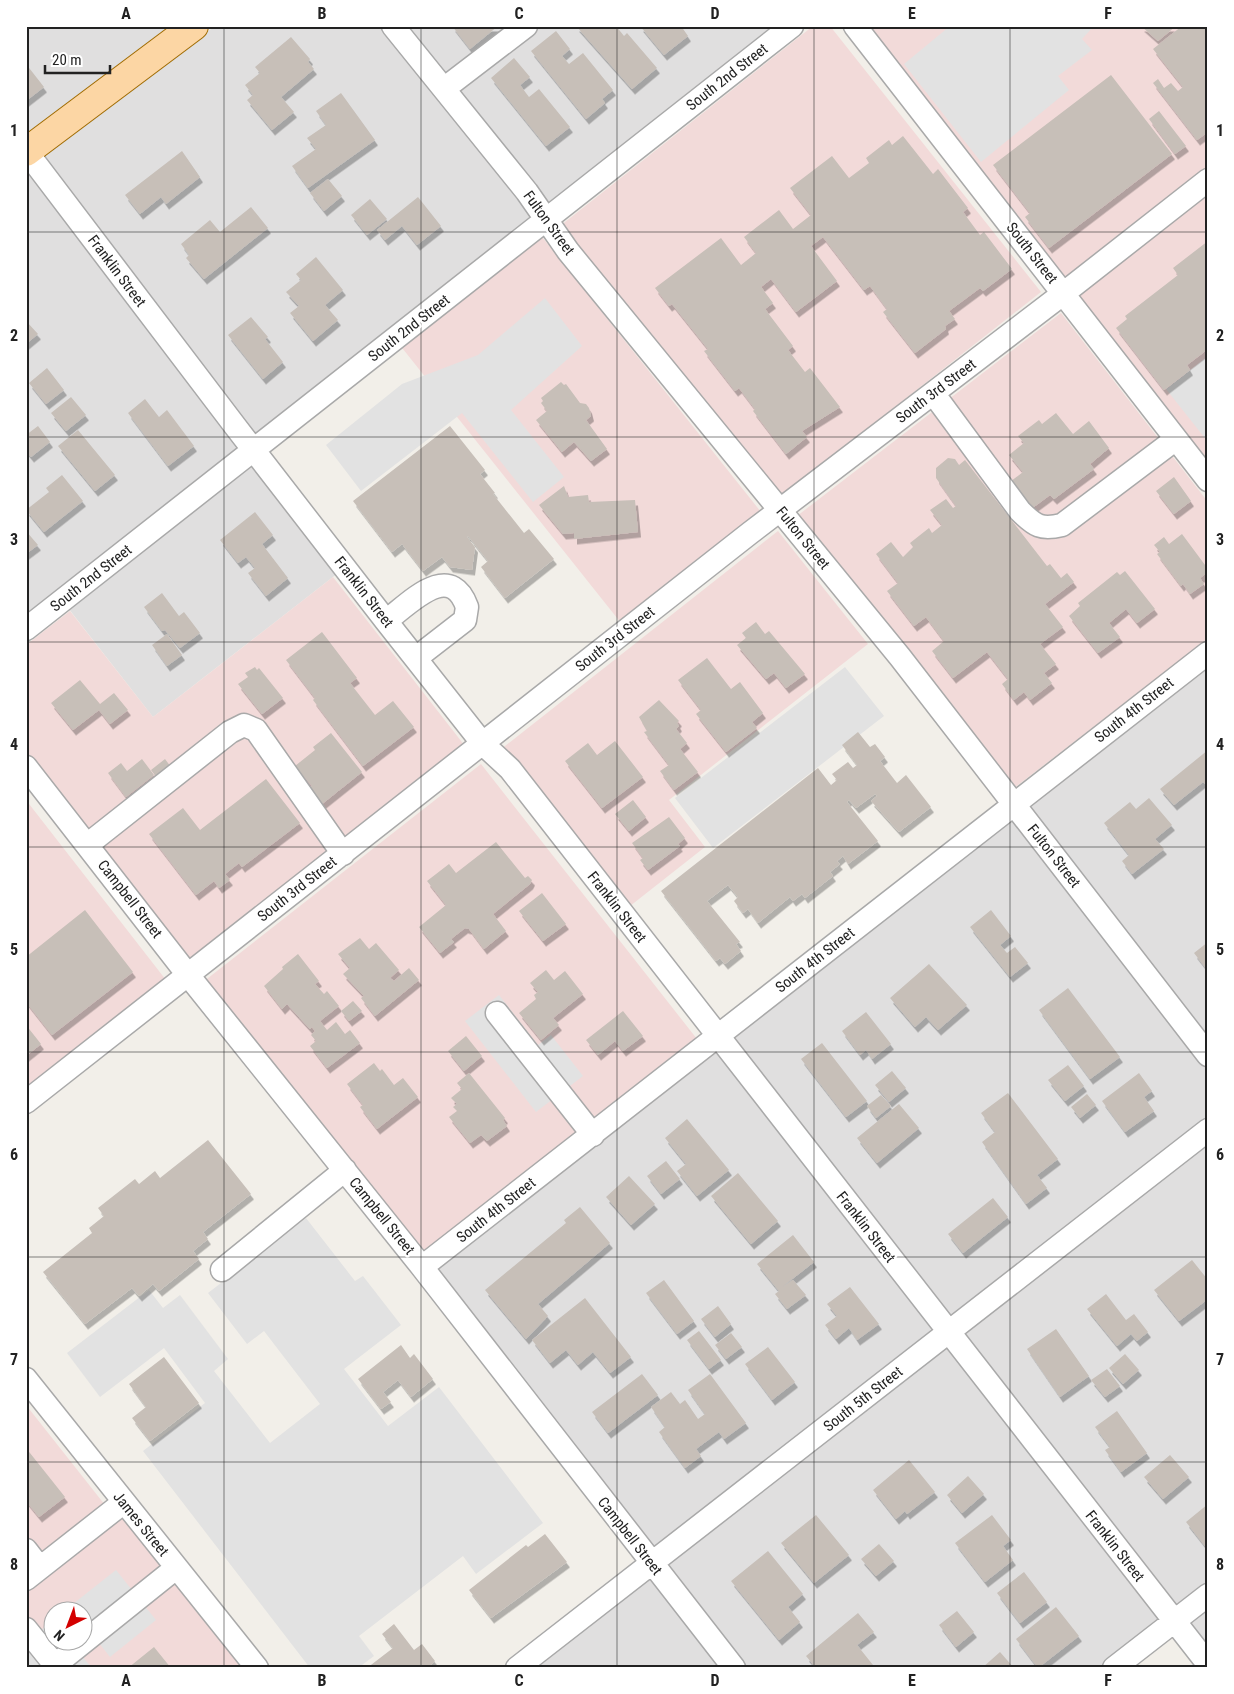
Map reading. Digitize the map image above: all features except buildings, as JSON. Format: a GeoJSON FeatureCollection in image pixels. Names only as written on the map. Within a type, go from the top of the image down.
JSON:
{"type":"FeatureCollection","features":[{"type":"Feature","properties":{"kind":"main road"},"geometry":{"type":"LineString","coordinates":[[26,152],[194,26]]}},
{"type":"Feature","properties":{"kind":"street","name":"Fulton Street"},"geometry":{"type":"LineString","coordinates":[[394,26],[445,88],[546,219],[568,251],[900,657],[1208,1055]]}},
{"type":"Feature","properties":{"kind":"street"},"geometry":{"type":"LineString","coordinates":[[445,88],[526,26]]}},
{"type":"Feature","properties":{"kind":"street","name":"South 2nd Street"},"geometry":{"type":"LineString","coordinates":[[26,629],[792,26]]}},
{"type":"Feature","properties":{"kind":"street","name":"South Street"},"geometry":{"type":"LineString","coordinates":[[855,26],[1208,480]]}},
{"type":"Feature","properties":{"kind":"street","name":"Franklin Street"},"geometry":{"type":"LineString","coordinates":[[26,152],[386,621],[483,744],[510,769],[717,1037],[1208,1664]]}},
{"type":"Feature","properties":{"kind":"street","name":"South 3rd Street"},"geometry":{"type":"LineString","coordinates":[[26,1102],[780,510],[1064,293],[1208,180]]}},
{"type":"Feature","properties":{"kind":"street"},"geometry":{"type":"LineString","coordinates":[[933,393],[1020,511],[1031,522],[1046,529],[1062,525],[1176,439]]}},
{"type":"Feature","properties":{"kind":"street"},"geometry":{"type":"LineString","coordinates":[[386,621],[431,586],[446,586],[459,593],[467,607],[465,620],[416,658]]}},
{"type":"Feature","properties":{"kind":"street","name":"South 4th Street"},"geometry":{"type":"LineString","coordinates":[[422,1267],[1208,653]]}},
{"type":"Feature","properties":{"kind":"street"},"geometry":{"type":"LineString","coordinates":[[87,845],[230,732],[244,725],[256,730],[343,854]]}},
{"type":"Feature","properties":{"kind":"street","name":"Campbell Street"},"geometry":{"type":"LineString","coordinates":[[26,767],[188,975],[422,1267],[734,1668]]}},
{"type":"Feature","properties":{"kind":"street"},"geometry":{"type":"LineString","coordinates":[[497,1013],[592,1135]]}},
{"type":"Feature","properties":{"kind":"street","name":"South 5th Street"},"geometry":{"type":"LineString","coordinates":[[518,1668],[1208,1130]]}},
{"type":"Feature","properties":{"kind":"street"},"geometry":{"type":"LineString","coordinates":[[222,1270],[345,1170]]}},
{"type":"Feature","properties":{"kind":"street","name":"James Street"},"geometry":{"type":"LineString","coordinates":[[26,1379],[257,1668]]}},
{"type":"Feature","properties":{"kind":"street"},"geometry":{"type":"LineString","coordinates":[[26,1550],[33,1574],[124,1502]]}},
{"type":"Feature","properties":{"kind":"street"},"geometry":{"type":"LineString","coordinates":[[26,1629],[55,1665],[176,1568]]}},
{"type":"Feature","properties":{"kind":"street"},"geometry":{"type":"LineString","coordinates":[[1114,1668],[1208,1595]]}},
{"type":"Feature","properties":{"kind":"shaded area"},"geometry":{"type":"Polygon","coordinates":[[[26,26],[186,26],[26,149],[26,26]]]}},
{"type":"Feature","properties":{"kind":"shaded area"},"geometry":{"type":"Polygon","coordinates":[[[215,26],[789,26],[26,620],[26,169],[215,26]]]}},
{"type":"Feature","properties":{"kind":"shaded area"},"geometry":{"type":"Polygon","coordinates":[[[813,26],[830,26],[1041,292],[777,500],[560,226],[813,26]]]}},
{"type":"Feature","properties":{"kind":"shaded area"},"geometry":{"type":"Polygon","coordinates":[[[860,26],[1208,26],[1208,470],[860,26]]]}},
{"type":"Feature","properties":{"kind":"shaded area"},"geometry":{"type":"Polygon","coordinates":[[[950,26],[1094,26],[1082,39],[1092,50],[1058,76],[1069,90],[981,162],[904,64],[950,26]]]}},
{"type":"Feature","properties":{"kind":"shaded area"},"geometry":{"type":"Polygon","coordinates":[[[539,233],[761,512],[621,623],[399,344],[539,233]]]}},
{"type":"Feature","properties":{"kind":"shaded area"},"geometry":{"type":"Polygon","coordinates":[[[545,298],[582,346],[511,410],[564,477],[533,502],[462,413],[361,491],[326,445],[402,384],[478,355],[545,298]]]}},
{"type":"Feature","properties":{"kind":"shaded area"},"geometry":{"type":"Polygon","coordinates":[[[1061,313],[1208,502],[1208,639],[1009,792],[797,516],[1061,313]]]}},
{"type":"Feature","properties":{"kind":"shaded area"},"geometry":{"type":"Polygon","coordinates":[[[1208,356],[1208,442],[1166,389],[1208,356]]]}},
{"type":"Feature","properties":{"kind":"shaded area"},"geometry":{"type":"Polygon","coordinates":[[[258,452],[347,566],[153,717],[65,604],[258,452]]]}},
{"type":"Feature","properties":{"kind":"shaded area"},"geometry":{"type":"Polygon","coordinates":[[[778,531],[868,644],[669,800],[705,847],[625,910],[500,750],[778,531]]]}},
{"type":"Feature","properties":{"kind":"shaded area"},"geometry":{"type":"Polygon","coordinates":[[[333,577],[465,746],[185,963],[26,760],[26,645],[70,611],[153,717],[333,577]]]}},
{"type":"Feature","properties":{"kind":"shaded area"},"geometry":{"type":"Polygon","coordinates":[[[1208,661],[1208,1655],[728,1038],[1208,661]]]}},
{"type":"Feature","properties":{"kind":"shaded area"},"geometry":{"type":"Polygon","coordinates":[[[845,667],[884,716],[713,848],[675,798],[845,667]]]}},
{"type":"Feature","properties":{"kind":"shaded area"},"geometry":{"type":"Polygon","coordinates":[[[481,764],[697,1039],[419,1257],[203,982],[481,764]]]}},
{"type":"Feature","properties":{"kind":"shaded area"},"geometry":{"type":"Polygon","coordinates":[[[26,800],[166,980],[26,1087],[26,800]]]}},
{"type":"Feature","properties":{"kind":"shaded area"},"geometry":{"type":"Polygon","coordinates":[[[499,995],[538,1045],[551,1035],[583,1076],[536,1112],[465,1021],[499,995]]]}},
{"type":"Feature","properties":{"kind":"shaded area"},"geometry":{"type":"Polygon","coordinates":[[[717,1048],[1164,1620],[1103,1668],[744,1668],[433,1267],[717,1048]]]}},
{"type":"Feature","properties":{"kind":"shaded area"},"geometry":{"type":"Polygon","coordinates":[[[306,1218],[355,1281],[363,1276],[401,1325],[344,1369],[388,1426],[439,1387],[543,1523],[476,1574],[463,1556],[359,1636],[374,1656],[358,1668],[310,1668],[143,1451],[205,1403],[164,1348],[100,1397],[67,1353],[149,1290],[163,1308],[180,1295],[228,1359],[214,1371],[270,1443],[320,1404],[264,1331],[247,1344],[208,1293],[306,1218]]]}},
{"type":"Feature","properties":{"kind":"shaded area"},"geometry":{"type":"Polygon","coordinates":[[[26,1405],[105,1505],[26,1566],[26,1405]]]}},
{"type":"Feature","properties":{"kind":"shaded area"},"geometry":{"type":"Polygon","coordinates":[[[125,1512],[250,1668],[26,1668],[26,1586],[125,1512]]]}},
{"type":"Feature","properties":{"kind":"shaded area"},"geometry":{"type":"Polygon","coordinates":[[[116,1570],[156,1620],[110,1657],[99,1643],[92,1648],[92,1602],[75,1602],[116,1570]]]}},
{"type":"Feature","properties":{"kind":"shaded area"},"geometry":{"type":"Polygon","coordinates":[[[652,1573],[726,1668],[530,1668],[652,1573]]]}},
{"type":"Feature","properties":{"kind":"shaded area"},"geometry":{"type":"Polygon","coordinates":[[[42,1629],[42,1652],[87,1652],[82,1656],[92,1668],[26,1668],[26,1642],[42,1629]]]}}]}
